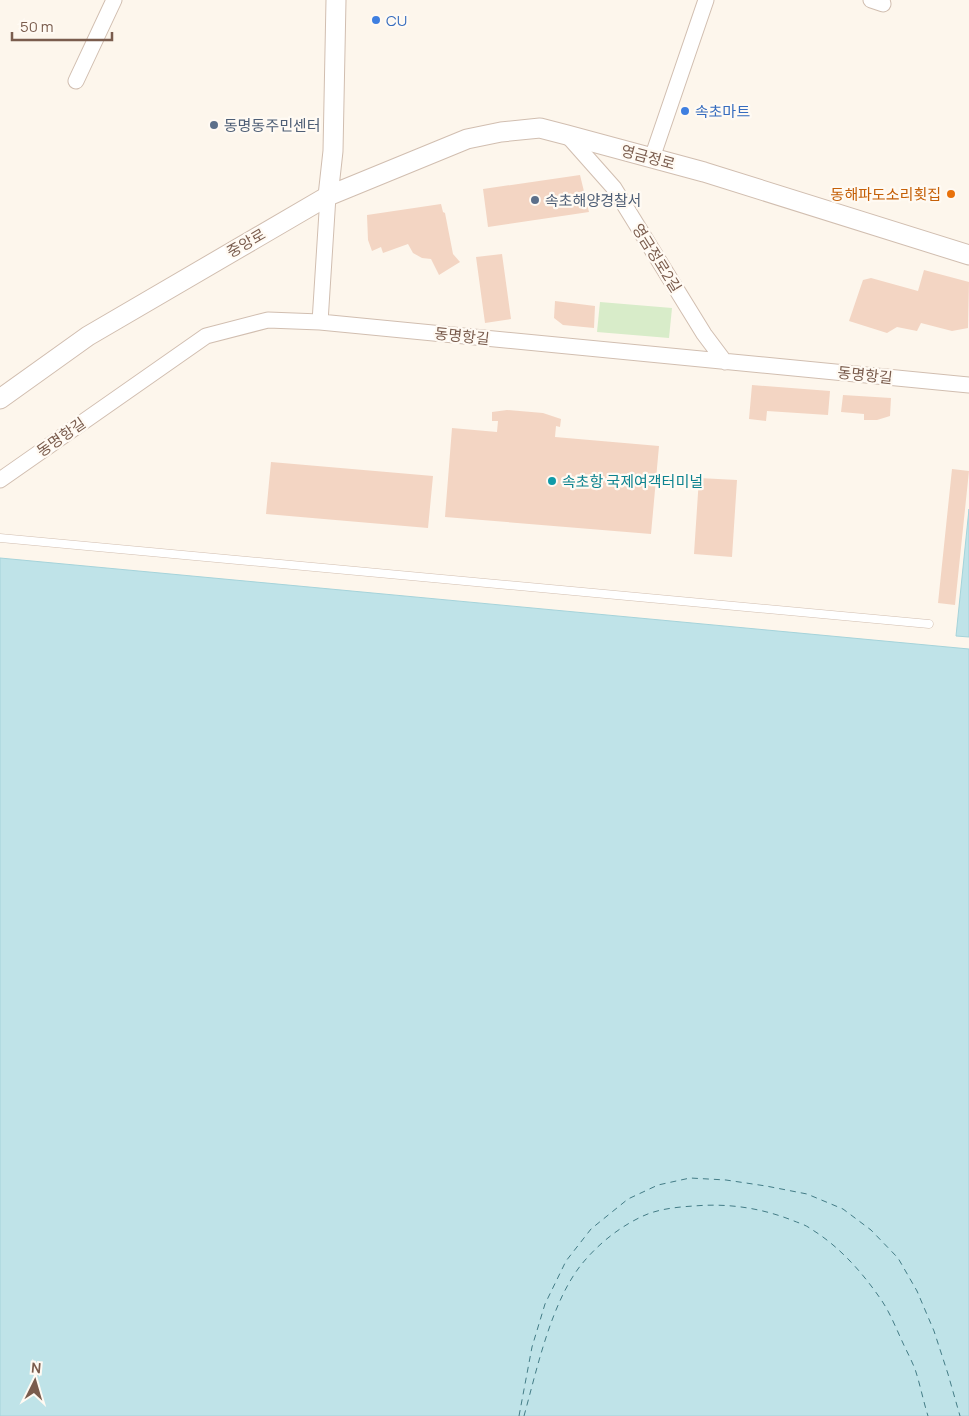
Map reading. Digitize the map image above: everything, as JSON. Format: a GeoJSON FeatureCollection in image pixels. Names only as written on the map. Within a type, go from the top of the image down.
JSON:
{"type":"FeatureCollection","features":[{"type":"Feature","properties":{"kind":"street"},"geometry":{"type":"LineString","coordinates":[[76,81],[114,0]]}},
{"type":"Feature","properties":{"kind":"street"},"geometry":{"type":"LineString","coordinates":[[320,322],[332,151],[336,0]]}},
{"type":"Feature","properties":{"kind":"street"},"geometry":{"type":"LineString","coordinates":[[652,158],[706,0]]}},
{"type":"Feature","properties":{"kind":"street"},"geometry":{"type":"LineString","coordinates":[[871,0],[883,4],[882,0]]}},
{"type":"Feature","properties":{"kind":"street","name":"영금정로"},"geometry":{"type":"LineString","coordinates":[[328,196],[467,139],[501,132],[540,128],[731,180],[969,254]]}},
{"type":"Feature","properties":{"kind":"street","name":"영금정로2길"},"geometry":{"type":"LineString","coordinates":[[567,135],[614,188],[704,334],[724,362]]}},
{"type":"Feature","properties":{"kind":"street","name":"중앙로"},"geometry":{"type":"LineString","coordinates":[[0,399],[88,336],[328,196]]}},
{"type":"Feature","properties":{"kind":"street","name":"동명항길"},"geometry":{"type":"LineString","coordinates":[[0,480],[206,336],[268,320],[320,322],[969,385]]}},
{"type":"Feature","properties":{"kind":"lane"},"geometry":{"type":"LineString","coordinates":[[0,538],[929,624]]}},
{"type":"Feature","properties":{"kind":"green space"},"geometry":{"type":"Polygon","coordinates":[[[600,302],[672,308],[669,338],[597,332],[600,302]]]}},
{"type":"Feature","properties":{"kind":"water"},"geometry":{"type":"Polygon","coordinates":[[[969,509],[969,637],[956,636],[969,509]]]}},
{"type":"Feature","properties":{"kind":"water"},"geometry":{"type":"Polygon","coordinates":[[[0,558],[969,649],[969,1416],[0,1416],[0,558]]]}},
{"type":"Feature","properties":{"kind":"building","name":"속초해양경찰서"},"geometry":{"type":"Polygon","coordinates":[[[580,175],[589,212],[488,227],[483,189],[580,175]]]}},
{"type":"Feature","properties":{"kind":"building"},"geometry":{"type":"Polygon","coordinates":[[[441,204],[445,213],[453,254],[460,262],[439,275],[431,259],[422,258],[413,253],[408,244],[383,253],[381,247],[372,251],[368,240],[367,215],[441,204]]]}},
{"type":"Feature","properties":{"kind":"building"},"geometry":{"type":"Polygon","coordinates":[[[502,254],[511,319],[485,323],[476,257],[502,254]]]}},
{"type":"Feature","properties":{"kind":"building"},"geometry":{"type":"Polygon","coordinates":[[[924,270],[969,282],[968,328],[952,331],[921,323],[917,331],[897,327],[887,333],[849,321],[863,280],[871,278],[918,291],[924,270]]]}},
{"type":"Feature","properties":{"kind":"building"},"geometry":{"type":"Polygon","coordinates":[[[555,301],[595,306],[594,328],[563,325],[554,318],[555,301]]]}},
{"type":"Feature","properties":{"kind":"building"},"geometry":{"type":"Polygon","coordinates":[[[752,385],[830,391],[828,415],[767,411],[766,421],[749,419],[752,385]]]}},
{"type":"Feature","properties":{"kind":"building"},"geometry":{"type":"Polygon","coordinates":[[[843,395],[891,398],[890,416],[877,420],[864,420],[864,414],[841,412],[843,395]]]}},
{"type":"Feature","properties":{"kind":"building","name":"속초항 국제여객터미널"},"geometry":{"type":"Polygon","coordinates":[[[507,410],[543,413],[561,419],[560,427],[556,426],[555,437],[659,446],[651,534],[445,517],[452,428],[497,432],[498,421],[492,421],[492,412],[507,410]]]}},
{"type":"Feature","properties":{"kind":"building"},"geometry":{"type":"Polygon","coordinates":[[[271,462],[433,476],[428,528],[266,514],[271,462]]]}},
{"type":"Feature","properties":{"kind":"building"},"geometry":{"type":"Polygon","coordinates":[[[952,469],[969,471],[955,605],[938,603],[952,469]]]}},
{"type":"Feature","properties":{"kind":"building"},"geometry":{"type":"Polygon","coordinates":[[[699,478],[737,480],[732,557],[694,554],[699,478]]]}},
{"type":"Feature","properties":{"kind":"ferry route"},"geometry":{"type":"LineString","coordinates":[[519,1416],[532,1347],[545,1304],[566,1261],[591,1229],[628,1199],[658,1185],[690,1178],[726,1180],[807,1194],[843,1209],[871,1230],[898,1258],[917,1291],[934,1331],[960,1416]]}},
{"type":"Feature","properties":{"kind":"ferry route"},"geometry":{"type":"LineString","coordinates":[[524,1416],[553,1317],[570,1280],[587,1258],[617,1231],[643,1216],[668,1209],[707,1205],[732,1206],[782,1216],[809,1228],[841,1252],[867,1280],[888,1310],[915,1369],[928,1416]]}},
{"type":"Feature","properties":{"kind":"place","name":"CU"},"geometry":{"type":"Point","coordinates":[376,20]}},
{"type":"Feature","properties":{"kind":"place","name":"속초마트"},"geometry":{"type":"Point","coordinates":[685,111]}},
{"type":"Feature","properties":{"kind":"place","name":"동명동주민센터"},"geometry":{"type":"Point","coordinates":[214,125]}},
{"type":"Feature","properties":{"kind":"place","name":"동해파도소리횟집"},"geometry":{"type":"Point","coordinates":[951,194]}},
{"type":"Feature","properties":{"kind":"place","name":"속초해양경찰서"},"geometry":{"type":"Point","coordinates":[535,200]}},
{"type":"Feature","properties":{"kind":"place","name":"속초항 국제여객터미널"},"geometry":{"type":"Point","coordinates":[552,481]}}]}
